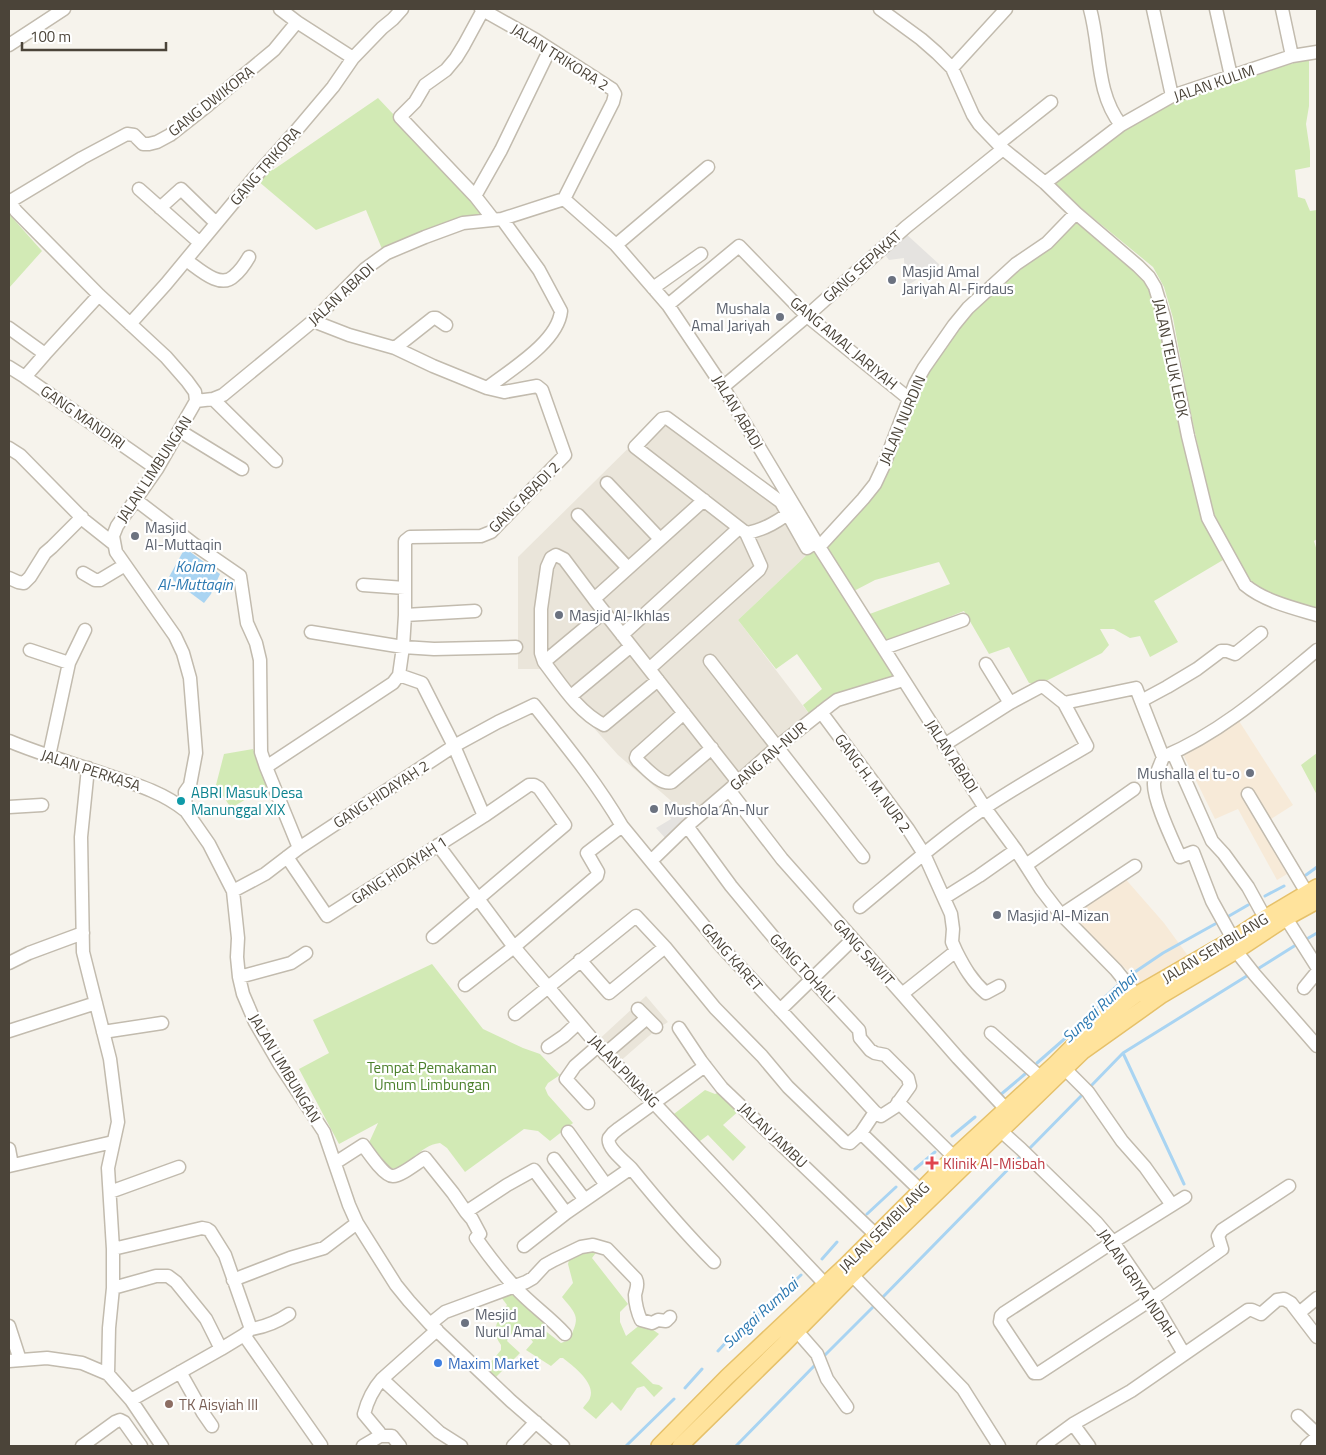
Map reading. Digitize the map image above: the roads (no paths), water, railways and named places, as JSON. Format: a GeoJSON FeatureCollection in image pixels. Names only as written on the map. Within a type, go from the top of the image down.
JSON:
{"type":"FeatureCollection","features":[{"type":"Feature","properties":{"kind":"main road","name":"JALAN SEMBILANG"},"geometry":{"type":"LineString","coordinates":[[680,1446],[852,1275],[1082,1052],[1234,945],[1264,918],[1314,894]]}},
{"type":"Feature","properties":{"kind":"main road","name":"JALAN SEMBILANG"},"geometry":{"type":"LineString","coordinates":[[659,1446],[738,1366],[825,1284],[954,1157],[1133,991],[1234,945],[1286,918],[1314,894]]}},
{"type":"Feature","properties":{"kind":"street"},"geometry":{"type":"LineString","coordinates":[[9,45],[64,9]]}},
{"type":"Feature","properties":{"kind":"street"},"geometry":{"type":"LineString","coordinates":[[280,9],[353,58]]}},
{"type":"Feature","properties":{"kind":"street","name":"GANG TRIKORA"},"geometry":{"type":"LineString","coordinates":[[130,324],[333,87],[353,58],[402,9]]}},
{"type":"Feature","properties":{"kind":"street"},"geometry":{"type":"LineString","coordinates":[[482,9],[456,58],[446,70],[425,85],[415,102],[400,117],[497,219],[539,270],[561,311],[558,324],[535,351],[518,366],[487,388]]}},
{"type":"Feature","properties":{"kind":"street","name":"JALAN TRIKORA 2"},"geometry":{"type":"LineString","coordinates":[[482,9],[550,49],[612,89],[615,94],[613,102],[564,198]]}},
{"type":"Feature","properties":{"kind":"street","name":"JALAN TELUK LEOK"},"geometry":{"type":"LineString","coordinates":[[880,9],[937,52],[952,68],[973,115],[979,124],[1001,146],[1149,277],[1155,287],[1164,317],[1188,436],[1208,518],[1245,585],[1254,593],[1317,615]]}},
{"type":"Feature","properties":{"kind":"street"},"geometry":{"type":"LineString","coordinates":[[952,68],[1006,9]]}},
{"type":"Feature","properties":{"kind":"street"},"geometry":{"type":"LineString","coordinates":[[1090,9],[1102,87],[1112,114],[1121,125]]}},
{"type":"Feature","properties":{"kind":"street"},"geometry":{"type":"LineString","coordinates":[[1153,9],[1172,96]]}},
{"type":"Feature","properties":{"kind":"street"},"geometry":{"type":"LineString","coordinates":[[1216,9],[1232,76]]}},
{"type":"Feature","properties":{"kind":"street"},"geometry":{"type":"LineString","coordinates":[[1282,9],[1292,56]]}},
{"type":"Feature","properties":{"kind":"street","name":"GANG DWIKORA"},"geometry":{"type":"LineString","coordinates":[[9,201],[127,134],[134,135],[143,144],[157,142],[170,135],[274,50],[297,22]]}},
{"type":"Feature","properties":{"kind":"street"},"geometry":{"type":"LineString","coordinates":[[474,196],[501,150],[550,49]]}},
{"type":"Feature","properties":{"kind":"street","name":"JALAN KULIM"},"geometry":{"type":"LineString","coordinates":[[1045,183],[1121,125],[1172,96],[1292,56],[1317,52]]}},
{"type":"Feature","properties":{"kind":"street","name":"GANG SEPAKAT"},"geometry":{"type":"LineString","coordinates":[[723,387],[1050,102]]}},
{"type":"Feature","properties":{"kind":"street"},"geometry":{"type":"LineString","coordinates":[[616,245],[708,167]]}},
{"type":"Feature","properties":{"kind":"street"},"geometry":{"type":"LineString","coordinates":[[139,189],[200,242]]}},
{"type":"Feature","properties":{"kind":"street"},"geometry":{"type":"LineString","coordinates":[[160,208],[181,189],[216,223]]}},
{"type":"Feature","properties":{"kind":"street","name":"JALAN ABADI"},"geometry":{"type":"LineString","coordinates":[[196,401],[213,399],[223,395],[313,321],[365,269],[387,253],[463,223],[497,219],[564,198],[616,245],[668,305],[723,387],[791,510],[884,648],[985,808],[1061,915],[1116,970],[1133,991]]}},
{"type":"Feature","properties":{"kind":"street","name":"JALAN LIMBUNGAN"},"geometry":{"type":"LineString","coordinates":[[9,201],[16,211],[99,295],[166,357],[188,381],[195,392],[196,401],[180,430],[157,469],[114,531],[114,544]]}},
{"type":"Feature","properties":{"kind":"street","name":"JALAN NURDIN"},"geometry":{"type":"LineString","coordinates":[[814,546],[863,499],[875,484],[883,468],[908,398],[924,368],[968,308],[1016,264],[1046,243],[1076,213]]}},
{"type":"Feature","properties":{"kind":"street","name":"GANG AMAL JARIYAH"},"geometry":{"type":"LineString","coordinates":[[668,305],[738,246],[806,316],[908,398]]}},
{"type":"Feature","properties":{"kind":"street"},"geometry":{"type":"LineString","coordinates":[[653,288],[701,254]]}},
{"type":"Feature","properties":{"kind":"street"},"geometry":{"type":"LineString","coordinates":[[186,260],[209,276],[220,280],[230,280],[249,258]]}},
{"type":"Feature","properties":{"kind":"street"},"geometry":{"type":"LineString","coordinates":[[25,377],[99,295]]}},
{"type":"Feature","properties":{"kind":"street"},"geometry":{"type":"LineString","coordinates":[[396,348],[433,318],[446,324]]}},
{"type":"Feature","properties":{"kind":"street","name":"GANG ABADI 2"},"geometry":{"type":"LineString","coordinates":[[313,321],[349,335],[396,348],[433,366],[487,388],[504,392],[536,386],[542,390],[565,455],[502,521],[487,534],[481,536],[410,537],[405,541],[405,615],[399,675]]}},
{"type":"Feature","properties":{"kind":"street"},"geometry":{"type":"LineString","coordinates":[[9,328],[45,354]]}},
{"type":"Feature","properties":{"kind":"street","name":"GANG MANDIRI"},"geometry":{"type":"LineString","coordinates":[[9,367],[157,469]]}},
{"type":"Feature","properties":{"kind":"street"},"geometry":{"type":"LineString","coordinates":[[213,399],[276,461]]}},
{"type":"Feature","properties":{"kind":"street"},"geometry":{"type":"LineString","coordinates":[[622,635],[742,530],[760,530],[791,510],[667,418],[662,419],[635,447],[742,530],[760,562],[759,570],[649,670]]}},
{"type":"Feature","properties":{"kind":"street"},"geometry":{"type":"LineString","coordinates":[[180,430],[242,469]]}},
{"type":"Feature","properties":{"kind":"street"},"geometry":{"type":"LineString","coordinates":[[9,448],[20,455],[82,517],[114,544],[116,552],[175,636],[184,653],[190,678],[196,753],[190,785],[185,792],[173,800]]}},
{"type":"Feature","properties":{"kind":"street"},"geometry":{"type":"LineString","coordinates":[[607,483],[660,539]]}},
{"type":"Feature","properties":{"kind":"street"},"geometry":{"type":"LineString","coordinates":[[136,500],[195,545],[240,576],[247,623],[256,643],[260,660],[261,752],[299,848]]}},
{"type":"Feature","properties":{"kind":"street"},"geometry":{"type":"LineString","coordinates":[[594,599],[704,500]]}},
{"type":"Feature","properties":{"kind":"street"},"geometry":{"type":"LineString","coordinates":[[578,515],[628,568]]}},
{"type":"Feature","properties":{"kind":"street"},"geometry":{"type":"LineString","coordinates":[[9,578],[24,583],[30,577],[45,552],[52,548],[82,517]]}},
{"type":"Feature","properties":{"kind":"street","name":"GANG SAWIT"},"geometry":{"type":"LineString","coordinates":[[544,662],[541,653],[541,609],[547,568],[551,558],[556,555],[564,559],[649,670],[712,748],[734,786],[782,859],[958,1058],[1006,1109]]}},
{"type":"Feature","properties":{"kind":"street"},"geometry":{"type":"LineString","coordinates":[[83,573],[95,580],[100,580],[125,565]]}},
{"type":"Feature","properties":{"kind":"street"},"geometry":{"type":"LineString","coordinates":[[363,585],[405,588]]}},
{"type":"Feature","properties":{"kind":"street"},"geometry":{"type":"LineString","coordinates":[[405,615],[475,611]]}},
{"type":"Feature","properties":{"kind":"street"},"geometry":{"type":"LineString","coordinates":[[604,612],[544,662],[571,696],[592,717],[604,725],[658,680]]}},
{"type":"Feature","properties":{"kind":"street"},"geometry":{"type":"LineString","coordinates":[[884,648],[963,620]]}},
{"type":"Feature","properties":{"kind":"street"},"geometry":{"type":"LineString","coordinates":[[49,756],[69,663],[84,630]]}},
{"type":"Feature","properties":{"kind":"street"},"geometry":{"type":"LineString","coordinates":[[311,632],[403,647],[434,649],[516,647]]}},
{"type":"Feature","properties":{"kind":"street"},"geometry":{"type":"LineString","coordinates":[[1141,700],[1190,673],[1221,651],[1235,654],[1261,633]]}},
{"type":"Feature","properties":{"kind":"street"},"geometry":{"type":"LineString","coordinates":[[571,696],[631,646]]}},
{"type":"Feature","properties":{"kind":"street"},"geometry":{"type":"LineString","coordinates":[[30,650],[69,663]]}},
{"type":"Feature","properties":{"kind":"street"},"geometry":{"type":"LineString","coordinates":[[1317,650],[1232,720],[1168,755],[1154,781],[1154,790],[1180,857],[1193,852],[1212,901],[1234,945],[1251,971],[1317,1046]]}},
{"type":"Feature","properties":{"kind":"street"},"geometry":{"type":"LineString","coordinates":[[710,661],[863,857]]}},
{"type":"Feature","properties":{"kind":"street"},"geometry":{"type":"LineString","coordinates":[[986,664],[1010,703]]}},
{"type":"Feature","properties":{"kind":"street"},"geometry":{"type":"LineString","coordinates":[[266,767],[393,683],[399,675],[422,682],[454,746],[484,816]]}},
{"type":"Feature","properties":{"kind":"street","name":"GANG AN-NUR"},"geometry":{"type":"LineString","coordinates":[[651,861],[686,826],[777,747],[837,700],[903,680]]}},
{"type":"Feature","properties":{"kind":"street"},"geometry":{"type":"LineString","coordinates":[[860,907],[924,854],[985,808],[1087,746],[1064,703],[1044,687],[1035,689],[1010,703],[944,745]]}},
{"type":"Feature","properties":{"kind":"street"},"geometry":{"type":"LineString","coordinates":[[1064,703],[1136,688],[1212,841],[1248,887],[1264,918]]}},
{"type":"Feature","properties":{"kind":"street","name":"GANG HIDAYAH 2"},"geometry":{"type":"LineString","coordinates":[[233,891],[265,874],[299,848],[454,746],[534,705]]}},
{"type":"Feature","properties":{"kind":"street","name":"GANG KARET"},"geometry":{"type":"LineString","coordinates":[[534,705],[581,765],[622,826],[719,944],[875,1112]]}},
{"type":"Feature","properties":{"kind":"street","name":"GANG H. M. NUR 2"},"geometry":{"type":"LineString","coordinates":[[821,712],[908,829],[924,854],[951,914],[952,942],[966,970],[986,993],[998,986]]}},
{"type":"Feature","properties":{"kind":"street"},"geometry":{"type":"LineString","coordinates":[[684,714],[637,755],[638,761],[662,782],[668,784],[712,748]]}},
{"type":"Feature","properties":{"kind":"street","name":"JALAN PERKASA"},"geometry":{"type":"LineString","coordinates":[[9,741],[145,787],[173,800],[186,811]]}},
{"type":"Feature","properties":{"kind":"street"},"geometry":{"type":"LineString","coordinates":[[88,768],[81,837],[83,952],[110,1059],[118,1122],[108,1168],[113,1249],[113,1288],[109,1328],[108,1374]]}},
{"type":"Feature","properties":{"kind":"street","name":"GANG HIDAYAH 1"},"geometry":{"type":"LineString","coordinates":[[287,857],[327,916],[484,816],[529,785],[534,785],[539,788],[565,825],[478,900]]}},
{"type":"Feature","properties":{"kind":"street"},"geometry":{"type":"LineString","coordinates":[[1026,865],[1134,790]]}},
{"type":"Feature","properties":{"kind":"street"},"geometry":{"type":"LineString","coordinates":[[185,792],[186,811]]}},
{"type":"Feature","properties":{"kind":"street"},"geometry":{"type":"LineString","coordinates":[[1248,794],[1314,894]]}},
{"type":"Feature","properties":{"kind":"street"},"geometry":{"type":"LineString","coordinates":[[9,807],[42,805]]}},
{"type":"Feature","properties":{"kind":"street","name":"JALAN LIMBUNGAN"},"geometry":{"type":"LineString","coordinates":[[186,811],[209,844],[233,891],[238,938],[237,957],[242,994],[255,1022],[280,1065],[324,1132],[357,1223],[396,1285],[409,1301],[511,1401],[563,1446]]}},
{"type":"Feature","properties":{"kind":"street"},"geometry":{"type":"LineString","coordinates":[[465,985],[514,947],[597,876],[598,872],[587,853],[622,826]]}},
{"type":"Feature","properties":{"kind":"street","name":"GANG TOHALI"},"geometry":{"type":"LineString","coordinates":[[686,826],[780,945],[859,1030],[860,1038],[870,1050],[885,1055],[908,1078],[910,1086],[891,1110],[881,1116],[875,1112]]}},
{"type":"Feature","properties":{"kind":"street","name":"JALAN PINANG"},"geometry":{"type":"LineString","coordinates":[[438,845],[514,947],[601,1050],[654,1103],[825,1284]]}},
{"type":"Feature","properties":{"kind":"street"},"geometry":{"type":"LineString","coordinates":[[944,898],[1016,850]]}},
{"type":"Feature","properties":{"kind":"street"},"geometry":{"type":"LineString","coordinates":[[1061,915],[1135,866]]}},
{"type":"Feature","properties":{"kind":"street"},"geometry":{"type":"LineString","coordinates":[[433,937],[478,900]]}},
{"type":"Feature","properties":{"kind":"street"},"geometry":{"type":"LineString","coordinates":[[515,1014],[636,916],[665,947],[716,1008],[788,1086],[845,1142],[850,1144],[861,1133],[875,1112]]}},
{"type":"Feature","properties":{"kind":"street"},"geometry":{"type":"LineString","coordinates":[[1286,918],[1317,966]]}},
{"type":"Feature","properties":{"kind":"street"},"geometry":{"type":"LineString","coordinates":[[9,964],[29,953],[83,933]]}},
{"type":"Feature","properties":{"kind":"street"},"geometry":{"type":"LineString","coordinates":[[780,1010],[852,939]]}},
{"type":"Feature","properties":{"kind":"street"},"geometry":{"type":"LineString","coordinates":[[580,960],[609,993],[665,947]]}},
{"type":"Feature","properties":{"kind":"street"},"geometry":{"type":"LineString","coordinates":[[902,994],[956,950]]}},
{"type":"Feature","properties":{"kind":"street"},"geometry":{"type":"LineString","coordinates":[[239,977],[291,963],[306,953]]}},
{"type":"Feature","properties":{"kind":"street"},"geometry":{"type":"LineString","coordinates":[[1304,988],[1317,972]]}},
{"type":"Feature","properties":{"kind":"street"},"geometry":{"type":"LineString","coordinates":[[9,1031],[96,1003]]}},
{"type":"Feature","properties":{"kind":"street"},"geometry":{"type":"LineString","coordinates":[[588,1103],[566,1079],[575,1066],[652,1022],[638,1009]]}},
{"type":"Feature","properties":{"kind":"street"},"geometry":{"type":"LineString","coordinates":[[103,1032],[162,1023]]}},
{"type":"Feature","properties":{"kind":"street"},"geometry":{"type":"LineString","coordinates":[[548,1047],[578,1023]]}},
{"type":"Feature","properties":{"kind":"street","name":"JALAN JAMBU"},"geometry":{"type":"LineString","coordinates":[[679,1028],[722,1088],[876,1234]]}},
{"type":"Feature","properties":{"kind":"street"},"geometry":{"type":"LineString","coordinates":[[991,1033],[1040,1077]]}},
{"type":"Feature","properties":{"kind":"street"},"geometry":{"type":"LineString","coordinates":[[705,1066],[618,1129],[610,1137],[609,1143],[651,1194],[714,1262]]}},
{"type":"Feature","properties":{"kind":"street"},"geometry":{"type":"LineString","coordinates":[[1065,1069],[1084,1089],[1172,1205]]}},
{"type":"Feature","properties":{"kind":"street"},"geometry":{"type":"LineString","coordinates":[[898,1102],[954,1157]]}},
{"type":"Feature","properties":{"kind":"street"},"geometry":{"type":"LineString","coordinates":[[568,1132],[606,1185]]}},
{"type":"Feature","properties":{"kind":"street","name":"JALAN GRIYA INDAH"},"geometry":{"type":"LineString","coordinates":[[1001,1132],[1096,1222],[1152,1299],[1184,1354]]}},
{"type":"Feature","properties":{"kind":"street"},"geometry":{"type":"LineString","coordinates":[[861,1133],[921,1191]]}},
{"type":"Feature","properties":{"kind":"street"},"geometry":{"type":"LineString","coordinates":[[9,1149],[10,1165],[113,1142]]}},
{"type":"Feature","properties":{"kind":"street"},"geometry":{"type":"LineString","coordinates":[[335,1162],[363,1145],[386,1174],[392,1177],[425,1158],[472,1219],[480,1234],[476,1238],[514,1286],[566,1334]]}},
{"type":"Feature","properties":{"kind":"street"},"geometry":{"type":"LineString","coordinates":[[554,1159],[585,1200]]}},
{"type":"Feature","properties":{"kind":"street"},"geometry":{"type":"LineString","coordinates":[[110,1192],[178,1167]]}},
{"type":"Feature","properties":{"kind":"street"},"geometry":{"type":"LineString","coordinates":[[524,1246],[566,1213],[631,1168]]}},
{"type":"Feature","properties":{"kind":"street"},"geometry":{"type":"LineString","coordinates":[[466,1212],[508,1184],[534,1170],[566,1213]]}},
{"type":"Feature","properties":{"kind":"street"},"geometry":{"type":"LineString","coordinates":[[1185,1197],[1112,1242],[1001,1316],[1000,1322],[1034,1373],[1039,1372],[1152,1299],[1222,1249],[1218,1236],[1222,1230],[1289,1186]]}},
{"type":"Feature","properties":{"kind":"street"},"geometry":{"type":"LineString","coordinates":[[233,1280],[290,1258],[324,1248],[357,1223]]}},
{"type":"Feature","properties":{"kind":"street"},"geometry":{"type":"LineString","coordinates":[[113,1249],[202,1228],[210,1231],[225,1255],[248,1332],[321,1445]]}},
{"type":"Feature","properties":{"kind":"street"},"geometry":{"type":"LineString","coordinates":[[380,1436],[379,1432],[364,1414],[369,1400],[382,1379],[434,1327],[445,1312],[533,1278],[545,1266],[572,1251],[589,1245],[601,1246],[607,1249],[638,1282],[635,1300],[641,1320],[652,1323],[658,1320],[666,1321],[670,1317]]}},
{"type":"Feature","properties":{"kind":"street"},"geometry":{"type":"LineString","coordinates":[[852,1275],[963,1389],[999,1446]]}},
{"type":"Feature","properties":{"kind":"street"},"geometry":{"type":"LineString","coordinates":[[113,1288],[156,1276],[168,1276],[176,1282],[206,1319],[222,1349]]}},
{"type":"Feature","properties":{"kind":"street"},"geometry":{"type":"LineString","coordinates":[[1299,1314],[1317,1298]]}},
{"type":"Feature","properties":{"kind":"street"},"geometry":{"type":"LineString","coordinates":[[1043,1446],[1073,1424],[1131,1391],[1248,1310],[1261,1314],[1280,1299],[1284,1299],[1291,1303],[1317,1337]]}},
{"type":"Feature","properties":{"kind":"street"},"geometry":{"type":"LineString","coordinates":[[131,1400],[222,1349],[248,1332],[276,1322],[289,1314]]}},
{"type":"Feature","properties":{"kind":"street"},"geometry":{"type":"LineString","coordinates":[[9,1326],[14,1360],[47,1358],[82,1362],[108,1374],[131,1400],[162,1446]]}},
{"type":"Feature","properties":{"kind":"street"},"geometry":{"type":"LineString","coordinates":[[796,1330],[817,1354],[827,1379],[847,1407]]}},
{"type":"Feature","properties":{"kind":"street"},"geometry":{"type":"LineString","coordinates":[[180,1372],[212,1426]]}},
{"type":"Feature","properties":{"kind":"street"},"geometry":{"type":"LineString","coordinates":[[382,1379],[440,1432],[462,1446]]}},
{"type":"Feature","properties":{"kind":"street"},"geometry":{"type":"LineString","coordinates":[[1298,1416],[1317,1436],[1307,1446]]}},
{"type":"Feature","properties":{"kind":"street"},"geometry":{"type":"LineString","coordinates":[[82,1446],[120,1420],[124,1422],[141,1446]]}},
{"type":"Feature","properties":{"kind":"street"},"geometry":{"type":"LineString","coordinates":[[513,1446],[536,1422]]}},
{"type":"Feature","properties":{"kind":"street"},"geometry":{"type":"LineString","coordinates":[[1073,1424],[1088,1446]]}},
{"type":"Feature","properties":{"kind":"street"},"geometry":{"type":"LineString","coordinates":[[363,1446],[380,1436],[392,1436],[400,1446]]}},
{"type":"Feature","properties":{"kind":"water","name":"Kolam Al-Muttaqin"},"geometry":{"type":"Polygon","coordinates":[[[185,548],[220,574],[211,594],[204,603],[169,577],[185,548]]]}},
{"type":"Feature","properties":{"kind":"waterway","name":"Sungai Rumbai"},"geometry":{"type":"LineString","coordinates":[[1306,875],[1317,867]]}},
{"type":"Feature","properties":{"kind":"waterway","name":"Sungai Rumbai"},"geometry":{"type":"LineString","coordinates":[[1265,896],[1284,886]]}},
{"type":"Feature","properties":{"kind":"waterway","name":"Sungai Rumbai"},"geometry":{"type":"LineString","coordinates":[[1229,916],[1248,905]]}},
{"type":"Feature","properties":{"kind":"waterway","name":"Sungai Rumbai"},"geometry":{"type":"LineString","coordinates":[[1126,978],[1163,953],[1215,924]]}},
{"type":"Feature","properties":{"kind":"waterway"},"geometry":{"type":"LineString","coordinates":[[1305,940],[1317,933]]}},
{"type":"Feature","properties":{"kind":"waterway"},"geometry":{"type":"LineString","coordinates":[[1256,970],[1299,943]]}},
{"type":"Feature","properties":{"kind":"waterway"},"geometry":{"type":"LineString","coordinates":[[1089,1088],[1123,1053],[1250,974]]}},
{"type":"Feature","properties":{"kind":"waterway","name":"Sungai Rumbai"},"geometry":{"type":"LineString","coordinates":[[1037,1063],[1094,1013],[1105,997],[1121,982]]}},
{"type":"Feature","properties":{"kind":"waterway"},"geometry":{"type":"LineString","coordinates":[[1123,1053],[1184,1184]]}},
{"type":"Feature","properties":{"kind":"waterway","name":"Sungai Rumbai"},"geometry":{"type":"LineString","coordinates":[[999,1096],[1025,1074]]}},
{"type":"Feature","properties":{"kind":"waterway"},"geometry":{"type":"LineString","coordinates":[[1028,1150],[1085,1092]]}},
{"type":"Feature","properties":{"kind":"waterway","name":"Sungai Rumbai"},"geometry":{"type":"LineString","coordinates":[[952,1136],[975,1117]]}},
{"type":"Feature","properties":{"kind":"waterway","name":"Sungai Rumbai"},"geometry":{"type":"LineString","coordinates":[[915,1169],[935,1152]]}},
{"type":"Feature","properties":{"kind":"waterway"},"geometry":{"type":"LineString","coordinates":[[880,1300],[1023,1154]]}},
{"type":"Feature","properties":{"kind":"waterway","name":"Sungai Rumbai"},"geometry":{"type":"LineString","coordinates":[[867,1214],[896,1187]]}},
{"type":"Feature","properties":{"kind":"waterway","name":"Sungai Rumbai"},"geometry":{"type":"LineString","coordinates":[[822,1259],[837,1242]]}},
{"type":"Feature","properties":{"kind":"waterway","name":"Sungai Rumbai"},"geometry":{"type":"LineString","coordinates":[[718,1351],[801,1275]]}},
{"type":"Feature","properties":{"kind":"waterway"},"geometry":{"type":"LineString","coordinates":[[825,1355],[876,1304]]}},
{"type":"Feature","properties":{"kind":"waterway"},"geometry":{"type":"LineString","coordinates":[[736,1446],[817,1363]]}},
{"type":"Feature","properties":{"kind":"waterway","name":"Sungai Rumbai"},"geometry":{"type":"LineString","coordinates":[[685,1388],[702,1369]]}},
{"type":"Feature","properties":{"kind":"waterway","name":"Sungai Rumbai"},"geometry":{"type":"LineString","coordinates":[[626,1446],[674,1399]]}},
{"type":"Feature","properties":{"kind":"place","name":"Masjid Amal Jariyah Al-Firdaus"},"geometry":{"type":"Point","coordinates":[892,280]}},
{"type":"Feature","properties":{"kind":"place","name":"Mushala Amal Jariyah"},"geometry":{"type":"Point","coordinates":[780,317]}},
{"type":"Feature","properties":{"kind":"place","name":"Masjid Al-Muttaqin"},"geometry":{"type":"Point","coordinates":[135,536]}},
{"type":"Feature","properties":{"kind":"place","name":"Masjid Al-Ikhlas"},"geometry":{"type":"Point","coordinates":[559,615]}},
{"type":"Feature","properties":{"kind":"place","name":"Mushalla el tu-o"},"geometry":{"type":"Point","coordinates":[1250,773]}},
{"type":"Feature","properties":{"kind":"place","name":"ABRI Masuk Desa Manunggal XIX"},"geometry":{"type":"Point","coordinates":[181,801]}},
{"type":"Feature","properties":{"kind":"place","name":"Mushola An-Nur"},"geometry":{"type":"Point","coordinates":[654,809]}},
{"type":"Feature","properties":{"kind":"place","name":"Masjid Al-Mizan"},"geometry":{"type":"Point","coordinates":[997,915]}},
{"type":"Feature","properties":{"kind":"place","name":"Klinik Al-Misbah"},"geometry":{"type":"Point","coordinates":[932,1163]}},
{"type":"Feature","properties":{"kind":"place","name":"Mesjid Nurul Amal"},"geometry":{"type":"Point","coordinates":[465,1323]}},
{"type":"Feature","properties":{"kind":"place","name":"Maxim Market"},"geometry":{"type":"Point","coordinates":[438,1363]}},
{"type":"Feature","properties":{"kind":"place","name":"TK Aisyiah III"},"geometry":{"type":"Point","coordinates":[169,1404]}},
{"type":"Feature","properties":{"kind":"park label","name":"Tempat Pemakaman Umum Limbungan"},"geometry":{"type":"Point","coordinates":[432,1076]}}]}
